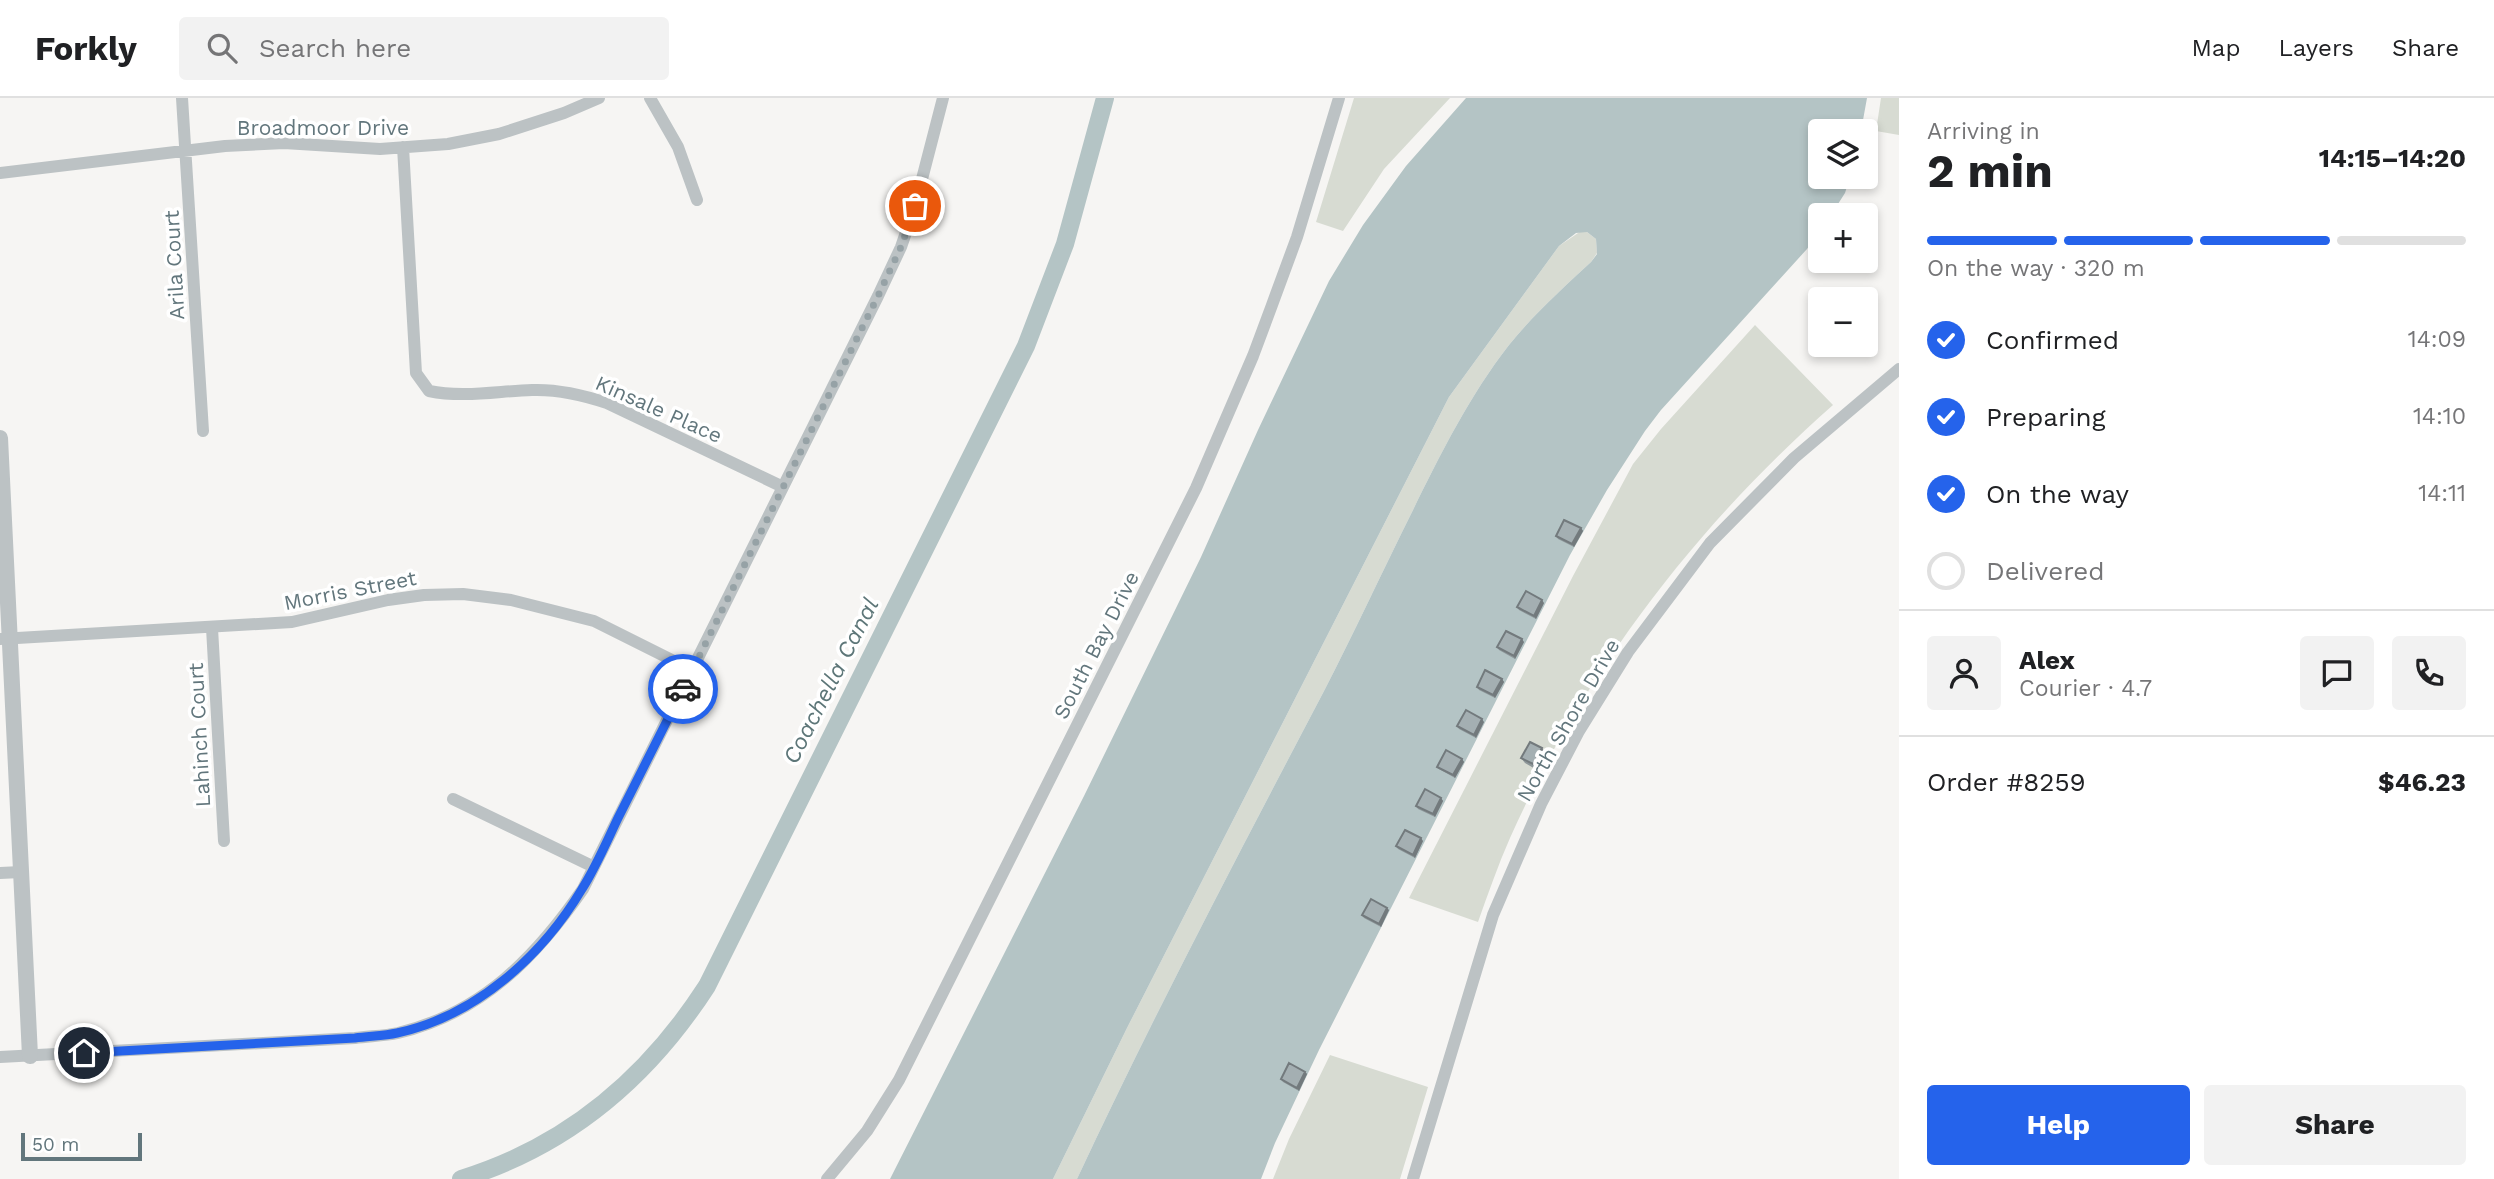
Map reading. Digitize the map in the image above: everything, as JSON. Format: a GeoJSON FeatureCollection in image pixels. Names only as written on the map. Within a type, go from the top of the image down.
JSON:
{"type":"FeatureCollection","features":[{"type":"Feature","properties":{"kind":"street","name":"Arila Court"},"geometry":{"type":"LineString","coordinates":[[182,98],[203,431]]}},
{"type":"Feature","properties":{"kind":"street","name":"Broadmoor Drive"},"geometry":{"type":"LineString","coordinates":[[0,173],[187,150],[284,143],[380,149],[448,144],[499,134],[564,113],[599,98]]}},
{"type":"Feature","properties":{"kind":"street"},"geometry":{"type":"LineString","coordinates":[[650,98],[678,147],[697,200]]}},
{"type":"Feature","properties":{"kind":"street"},"geometry":{"type":"LineString","coordinates":[[0,1057],[355,1038],[398,1033],[433,1021],[470,1003],[506,979],[536,951],[583,889],[901,247],[915,206],[943,98]]}},
{"type":"Feature","properties":{"kind":"street","name":"South Bay Drive"},"geometry":{"type":"LineString","coordinates":[[827,1179],[867,1131],[899,1080],[1196,488],[1272,305],[1308,202],[1339,98]]}},
{"type":"Feature","properties":{"kind":"street","name":"Kinsale Place"},"geometry":{"type":"LineString","coordinates":[[403,147],[416,373],[429,391],[449,395],[534,390],[582,395],[607,403],[783,487]]}},
{"type":"Feature","properties":{"kind":"street","name":"North Shore Drive"},"geometry":{"type":"LineString","coordinates":[[1413,1179],[1493,915],[1541,804],[1579,731],[1628,652],[1710,543],[1794,458],[1899,369]]}},
{"type":"Feature","properties":{"kind":"street"},"geometry":{"type":"LineString","coordinates":[[0,438],[5,639],[30,1056]]}},
{"type":"Feature","properties":{"kind":"street","name":"Morris Street"},"geometry":{"type":"LineString","coordinates":[[5,639],[292,622],[388,600],[424,595],[463,594],[511,600],[594,621],[692,670]]}},
{"type":"Feature","properties":{"kind":"street","name":"Lahinch Court"},"geometry":{"type":"LineString","coordinates":[[212,628],[224,841]]}},
{"type":"Feature","properties":{"kind":"street"},"geometry":{"type":"LineString","coordinates":[[453,799],[594,867]]}},
{"type":"Feature","properties":{"kind":"street"},"geometry":{"type":"LineString","coordinates":[[0,873],[21,872]]}},
{"type":"Feature","properties":{"kind":"shaded area"},"geometry":{"type":"Polygon","coordinates":[[[1354,98],[1450,98],[1384,169],[1343,231],[1316,222],[1354,98]]]}},
{"type":"Feature","properties":{"kind":"shaded area"},"geometry":{"type":"Polygon","coordinates":[[[1466,98],[1867,98],[1863,119],[1808,119],[1808,189],[1846,189],[1845,193],[1839,203],[1808,203],[1808,248],[1661,410],[1607,490],[1570,555],[1319,1050],[1261,1179],[1077,1179],[1167,995],[1335,668],[1445,446],[1481,384],[1509,345],[1597,254],[1596,239],[1587,232],[1576,233],[1559,246],[1449,397],[1127,1028],[1053,1179],[890,1179],[1084,796],[1201,557],[1329,281],[1363,225],[1406,166],[1466,98]]]}},
{"type":"Feature","properties":{"kind":"shaded area"},"geometry":{"type":"Polygon","coordinates":[[[1881,98],[1899,98],[1899,135],[1878,131],[1881,98]]]}},
{"type":"Feature","properties":{"kind":"shaded area"},"geometry":{"type":"Polygon","coordinates":[[[1581,231],[1596,239],[1597,253],[1509,345],[1469,404],[1434,467],[1077,1179],[1053,1179],[1127,1028],[1449,397],[1559,246],[1581,231]]]}},
{"type":"Feature","properties":{"kind":"shaded area"},"geometry":{"type":"Polygon","coordinates":[[[1755,325],[1833,405],[1735,500],[1690,551],[1609,659],[1540,776],[1506,848],[1478,922],[1409,898],[1633,464],[1755,325]]]}},
{"type":"Feature","properties":{"kind":"shaded area"},"geometry":{"type":"Polygon","coordinates":[[[1330,1055],[1428,1087],[1400,1179],[1273,1179],[1289,1139],[1330,1055]]]}},
{"type":"Feature","properties":{"kind":"building"},"geometry":{"type":"Polygon","coordinates":[[[1564,520],[1581,528],[1572,544],[1556,536],[1564,520]]]}},
{"type":"Feature","properties":{"kind":"building"},"geometry":{"type":"Polygon","coordinates":[[[1526,591],[1542,600],[1534,616],[1517,607],[1526,591]]]}},
{"type":"Feature","properties":{"kind":"building"},"geometry":{"type":"Polygon","coordinates":[[[1506,631],[1522,639],[1514,656],[1497,647],[1506,631]]]}},
{"type":"Feature","properties":{"kind":"building"},"geometry":{"type":"Polygon","coordinates":[[[1485,670],[1502,679],[1493,695],[1477,687],[1485,670]]]}},
{"type":"Feature","properties":{"kind":"building"},"geometry":{"type":"Polygon","coordinates":[[[1466,710],[1482,719],[1474,735],[1457,726],[1466,710]]]}},
{"type":"Feature","properties":{"kind":"building"},"geometry":{"type":"Polygon","coordinates":[[[1530,742],[1542,748],[1533,764],[1521,758],[1530,742]]]}},
{"type":"Feature","properties":{"kind":"building"},"geometry":{"type":"Polygon","coordinates":[[[1446,750],[1462,759],[1453,775],[1437,767],[1446,750]]]}},
{"type":"Feature","properties":{"kind":"building"},"geometry":{"type":"Polygon","coordinates":[[[1425,789],[1441,798],[1433,814],[1416,806],[1425,789]]]}},
{"type":"Feature","properties":{"kind":"building"},"geometry":{"type":"Polygon","coordinates":[[[1405,830],[1421,838],[1413,855],[1396,846],[1405,830]]]}},
{"type":"Feature","properties":{"kind":"building"},"geometry":{"type":"Polygon","coordinates":[[[1371,899],[1387,908],[1379,924],[1362,915],[1371,899]]]}},
{"type":"Feature","properties":{"kind":"building"},"geometry":{"type":"Polygon","coordinates":[[[1289,1063],[1305,1072],[1297,1088],[1281,1079],[1289,1063]]]}},
{"type":"Feature","properties":{"kind":"waterway","name":"Coachella Canal"},"geometry":{"type":"LineString","coordinates":[[461,1179],[536,1148],[602,1105],[658,1051],[684,1020],[707,986],[1026,346],[1065,244],[1105,98]]}},
{"type":"Feature","properties":{"kind":"way so far"},"geometry":{"type":"LineString","coordinates":[[683,689],[878,296],[901,247],[915,206]]}},
{"type":"Feature","properties":{"kind":"route"},"geometry":{"type":"LineString","coordinates":[[84,1053],[355,1038],[398,1033],[433,1021],[470,1003],[506,979],[536,951],[583,889],[683,689]]}}]}
